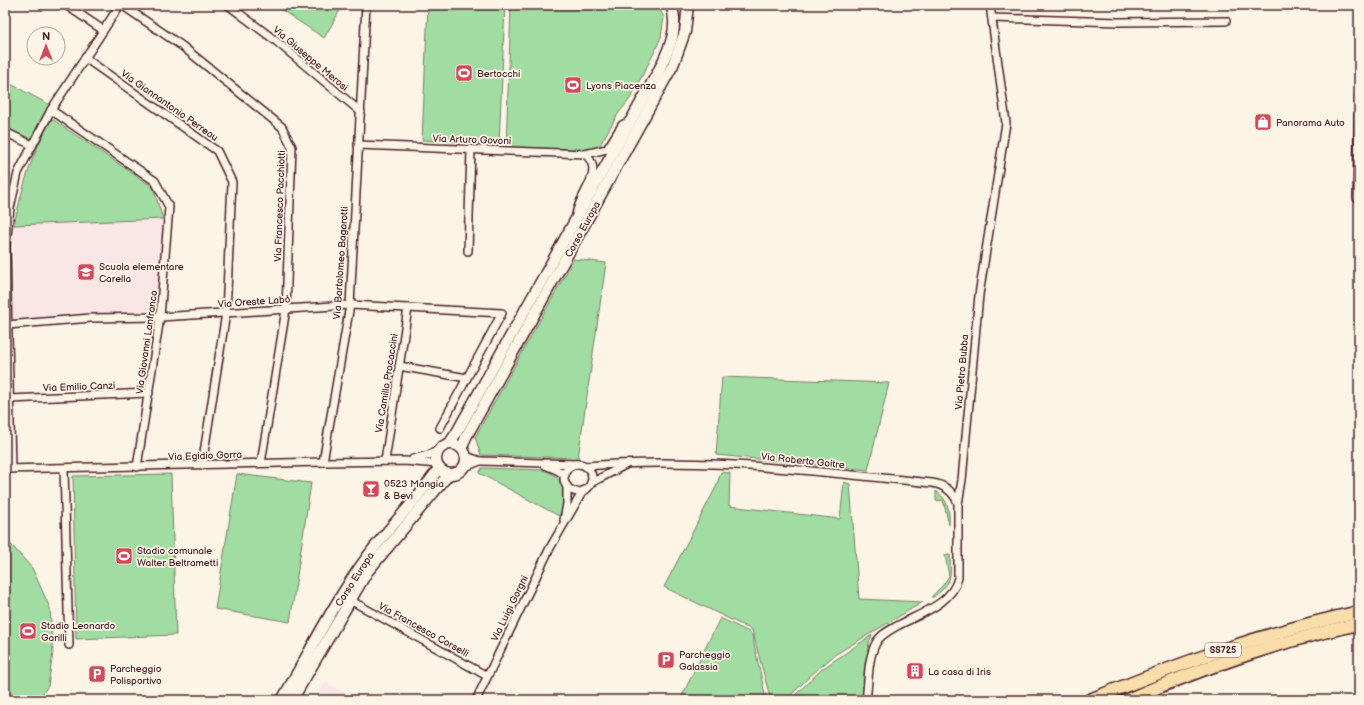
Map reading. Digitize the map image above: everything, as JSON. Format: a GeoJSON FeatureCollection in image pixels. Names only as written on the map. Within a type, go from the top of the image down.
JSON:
{"type":"FeatureCollection","features":[{"type":"Feature","properties":{"kind":"highway","name":"SS725"},"geometry":{"type":"LineString","coordinates":[[1090,700],[1170,668],[1249,641],[1310,622],[1359,612]]}},
{"type":"Feature","properties":{"kind":"highway","name":"SS725"},"geometry":{"type":"LineString","coordinates":[[1127,700],[1177,679],[1253,652],[1314,634],[1359,624]]}},
{"type":"Feature","properties":{"kind":"main road","name":"Corso Europa"},"geometry":{"type":"LineString","coordinates":[[282,700],[348,585],[368,556],[438,466],[436,456],[457,432],[658,72],[670,44],[676,22],[671,5]]}},
{"type":"Feature","properties":{"kind":"main road"},"geometry":{"type":"LineString","coordinates":[[675,5],[683,5]]}},
{"type":"Feature","properties":{"kind":"main road","name":"Corso Europa"},"geometry":{"type":"LineString","coordinates":[[292,700],[367,572],[449,474],[457,472],[463,468],[466,437],[673,65],[685,32],[688,5]]}},
{"type":"Feature","properties":{"kind":"main road"},"geometry":{"type":"LineString","coordinates":[[444,447],[458,446],[464,452]]}},
{"type":"Feature","properties":{"kind":"main road"},"geometry":{"type":"LineString","coordinates":[[438,466],[449,474]]}},
{"type":"Feature","properties":{"kind":"street"},"geometry":{"type":"LineString","coordinates":[[66,5],[104,30]]}},
{"type":"Feature","properties":{"kind":"street"},"geometry":{"type":"LineString","coordinates":[[8,469],[9,399],[6,308],[6,246],[10,208],[18,173],[51,110],[121,5]]}},
{"type":"Feature","properties":{"kind":"street","name":"Via Francesco Pacchiotti"},"geometry":{"type":"LineString","coordinates":[[121,5],[182,46],[282,127],[292,147],[286,309],[261,463]]}},
{"type":"Feature","properties":{"kind":"street","name":"Via Giuseppe Merosi"},"geometry":{"type":"LineString","coordinates":[[228,5],[276,42],[361,112]]}},
{"type":"Feature","properties":{"kind":"street"},"geometry":{"type":"LineString","coordinates":[[361,112],[366,5]]}},
{"type":"Feature","properties":{"kind":"street","name":"Via Pietro Bubba"},"geometry":{"type":"LineString","coordinates":[[866,700],[871,655],[877,641],[887,631],[947,598],[958,578],[958,504],[962,480],[975,327],[1006,123],[990,5]]}},
{"type":"Feature","properties":{"kind":"street"},"geometry":{"type":"LineString","coordinates":[[992,18],[1118,22],[1226,21]]}},
{"type":"Feature","properties":{"kind":"street","name":"Via Giannantonio Perreau"},"geometry":{"type":"LineString","coordinates":[[85,58],[216,151],[232,182],[226,313],[202,465]]}},
{"type":"Feature","properties":{"kind":"street"},"geometry":{"type":"LineString","coordinates":[[1357,198],[1359,97]]}},
{"type":"Feature","properties":{"kind":"street","name":"Via Giovanni Lanfranco"},"geometry":{"type":"LineString","coordinates":[[51,110],[155,181],[169,207],[160,317],[137,467]]}},
{"type":"Feature","properties":{"kind":"street","name":"Via Bartolomeo Bagarotti"},"geometry":{"type":"LineString","coordinates":[[323,462],[350,305],[361,112]]}},
{"type":"Feature","properties":{"kind":"street","name":"Via Arturo Govoni"},"geometry":{"type":"LineString","coordinates":[[358,145],[585,154],[607,150],[622,125],[631,120]]}},
{"type":"Feature","properties":{"kind":"street"},"geometry":{"type":"LineString","coordinates":[[5,132],[32,145]]}},
{"type":"Feature","properties":{"kind":"street"},"geometry":{"type":"LineString","coordinates":[[468,251],[471,149]]}},
{"type":"Feature","properties":{"kind":"street"},"geometry":{"type":"LineString","coordinates":[[576,218],[578,204],[594,171],[591,161],[585,154]]}},
{"type":"Feature","properties":{"kind":"street","name":"Via Oreste Labò"},"geometry":{"type":"LineString","coordinates":[[7,325],[91,318],[160,317],[350,305],[502,313],[467,378]]}},
{"type":"Feature","properties":{"kind":"street","name":"Via Camillo Procaccini"},"geometry":{"type":"LineString","coordinates":[[385,462],[408,308]]}},
{"type":"Feature","properties":{"kind":"street"},"geometry":{"type":"LineString","coordinates":[[399,366],[467,378],[440,428]]}},
{"type":"Feature","properties":{"kind":"street","name":"Via Emilio Canzi"},"geometry":{"type":"LineString","coordinates":[[9,399],[149,393]]}},
{"type":"Feature","properties":{"kind":"street","name":"Via Egidio Gorra"},"geometry":{"type":"LineString","coordinates":[[8,469],[405,461],[423,457],[444,447]]}},
{"type":"Feature","properties":{"kind":"street"},"geometry":{"type":"LineString","coordinates":[[464,452],[480,461]]}},
{"type":"Feature","properties":{"kind":"street","name":"Via Egidio Gorra"},"geometry":{"type":"LineString","coordinates":[[405,461],[438,466]]}},
{"type":"Feature","properties":{"kind":"street"},"geometry":{"type":"LineString","coordinates":[[463,468],[480,461],[535,464],[564,462],[585,466],[590,471],[591,483],[583,491],[574,491],[567,486],[564,476],[553,468],[535,464]]}},
{"type":"Feature","properties":{"kind":"street","name":"Via Roberto Goitre"},"geometry":{"type":"LineString","coordinates":[[591,483],[617,468],[637,462]]}},
{"type":"Feature","properties":{"kind":"street","name":"Via Roberto Goitre"},"geometry":{"type":"LineString","coordinates":[[585,466],[637,462],[711,462],[932,483],[946,487],[956,497],[958,504]]}},
{"type":"Feature","properties":{"kind":"street"},"geometry":{"type":"LineString","coordinates":[[564,476],[569,468],[577,464]]}},
{"type":"Feature","properties":{"kind":"street"},"geometry":{"type":"LineString","coordinates":[[64,469],[69,645]]}},
{"type":"Feature","properties":{"kind":"street","name":"Via Luigi Gorgni"},"geometry":{"type":"LineString","coordinates":[[562,526],[567,504],[567,486]]}},
{"type":"Feature","properties":{"kind":"street","name":"Via Luigi Gorgni"},"geometry":{"type":"LineString","coordinates":[[476,700],[562,526],[583,491]]}},
{"type":"Feature","properties":{"kind":"street","name":"Via Francesco Corselli"},"geometry":{"type":"LineString","coordinates":[[350,600],[487,676]]}},
{"type":"Feature","properties":{"kind":"shaded area","name":"Scuola elementare Carella"},"geometry":{"type":"Polygon","coordinates":[[[163,219],[157,311],[13,320],[14,225],[163,219]]]}},
{"type":"Feature","properties":{"kind":"shaded area"},"geometry":{"type":"Polygon","coordinates":[[[325,682],[359,700],[315,700],[325,682]]]}},
{"type":"Feature","properties":{"kind":"green space"},"geometry":{"type":"Polygon","coordinates":[[[274,5],[343,5],[324,38],[274,5]]]}},
{"type":"Feature","properties":{"kind":"green space","name":"Bertocchi"},"geometry":{"type":"Polygon","coordinates":[[[428,5],[505,6],[499,145],[422,140],[428,5]]]}},
{"type":"Feature","properties":{"kind":"green space","name":"Lyons Piacenza"},"geometry":{"type":"Polygon","coordinates":[[[651,6],[660,10],[664,17],[661,37],[630,99],[618,114],[597,150],[506,147],[511,7],[651,6]]]}},
{"type":"Feature","properties":{"kind":"green space"},"geometry":{"type":"Polygon","coordinates":[[[5,81],[50,105],[31,140],[5,127],[5,81]]]}},
{"type":"Feature","properties":{"kind":"green space"},"geometry":{"type":"Polygon","coordinates":[[[52,119],[153,187],[163,219],[14,225],[20,198],[33,157],[52,119]]]}},
{"type":"Feature","properties":{"kind":"green space"},"geometry":{"type":"Polygon","coordinates":[[[574,259],[606,263],[578,458],[481,455],[475,437],[574,259]]]}},
{"type":"Feature","properties":{"kind":"green space"},"geometry":{"type":"Polygon","coordinates":[[[722,377],[889,383],[868,470],[716,455],[722,377]]]}},
{"type":"Feature","properties":{"kind":"green space"},"geometry":{"type":"Polygon","coordinates":[[[482,468],[543,470],[551,473],[561,482],[563,488],[564,502],[559,516],[479,473],[482,468]]]}},
{"type":"Feature","properties":{"kind":"green space"},"geometry":{"type":"Polygon","coordinates":[[[721,472],[730,473],[729,506],[840,519],[844,482],[850,484],[859,599],[923,602],[836,654],[811,675],[786,700],[778,697],[770,697],[752,630],[664,587],[716,487],[721,472]]]}},
{"type":"Feature","properties":{"kind":"green space","name":"Stadio comunale Walter Beltrametti"},"geometry":{"type":"Polygon","coordinates":[[[171,474],[176,635],[76,639],[73,476],[171,474]]]}},
{"type":"Feature","properties":{"kind":"green space"},"geometry":{"type":"Polygon","coordinates":[[[237,474],[311,483],[290,622],[215,609],[237,474]]]}},
{"type":"Feature","properties":{"kind":"green space"},"geometry":{"type":"Polygon","coordinates":[[[936,491],[946,502],[949,515],[949,525],[943,500],[936,501],[936,491]]]}},
{"type":"Feature","properties":{"kind":"green space","name":"Stadio Leonardo Garilli"},"geometry":{"type":"Polygon","coordinates":[[[5,538],[32,568],[50,608],[53,653],[48,686],[38,700],[5,700],[5,538]]]}},
{"type":"Feature","properties":{"kind":"green space"},"geometry":{"type":"Polygon","coordinates":[[[945,555],[950,555],[949,580],[943,589],[932,598],[932,596],[943,585],[949,576],[945,555]]]}},
{"type":"Feature","properties":{"kind":"green space"},"geometry":{"type":"Polygon","coordinates":[[[720,618],[749,632],[752,635],[766,699],[680,700],[720,618]]]}},
{"type":"Feature","properties":{"kind":"green space"},"geometry":{"type":"Polygon","coordinates":[[[872,635],[869,642],[862,700],[790,700],[822,669],[872,635]]]}},
{"type":"Feature","properties":{"kind":"place","name":"Bertocchi"},"geometry":{"type":"Point","coordinates":[464,73]}},
{"type":"Feature","properties":{"kind":"place","name":"Lyons Piacenza"},"geometry":{"type":"Point","coordinates":[573,85]}},
{"type":"Feature","properties":{"kind":"place","name":"Panorama Auto"},"geometry":{"type":"Point","coordinates":[1263,122]}},
{"type":"Feature","properties":{"kind":"place","name":"Scuola elementare Carella"},"geometry":{"type":"Point","coordinates":[86,272]}},
{"type":"Feature","properties":{"kind":"place","name":"0523 Mangia & Bevi"},"geometry":{"type":"Point","coordinates":[371,489]}},
{"type":"Feature","properties":{"kind":"place","name":"Stadio comunale Walter Beltrametti"},"geometry":{"type":"Point","coordinates":[124,556]}},
{"type":"Feature","properties":{"kind":"place","name":"Stadio Leonardo Garilli"},"geometry":{"type":"Point","coordinates":[28,631]}},
{"type":"Feature","properties":{"kind":"place","name":"Parcheggio Galassia"},"geometry":{"type":"Point","coordinates":[666,660]}},
{"type":"Feature","properties":{"kind":"place","name":"La casa di Iris"},"geometry":{"type":"Point","coordinates":[915,671]}},
{"type":"Feature","properties":{"kind":"place","name":"Parcheggio Polisportivo"},"geometry":{"type":"Point","coordinates":[97,674]}}]}
